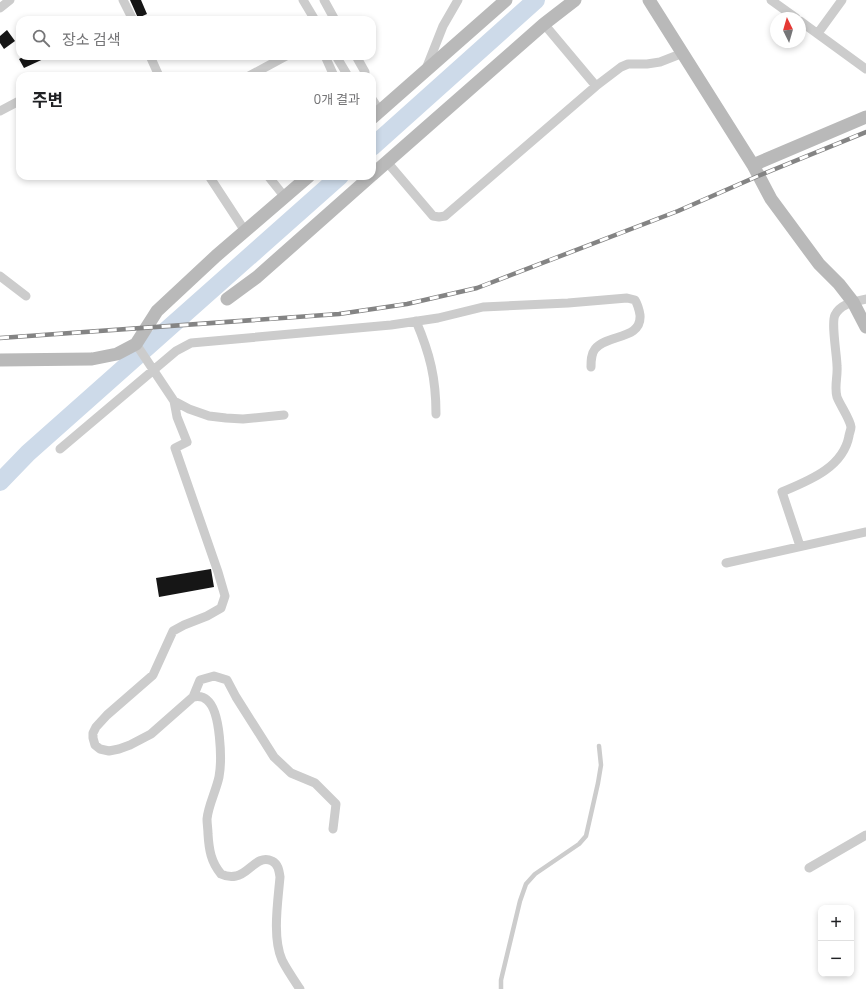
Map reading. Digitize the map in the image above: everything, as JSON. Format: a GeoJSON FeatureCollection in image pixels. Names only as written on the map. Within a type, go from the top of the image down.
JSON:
{"type":"FeatureCollection","features":[{"type":"Feature","properties":{"kind":"street"},"geometry":{"type":"LineString","coordinates":[[0,8],[10,0]]}},
{"type":"Feature","properties":{"kind":"street"},"geometry":{"type":"LineString","coordinates":[[123,0],[130,16]]}},
{"type":"Feature","properties":{"kind":"street"},"geometry":{"type":"LineString","coordinates":[[303,0],[313,16]]}},
{"type":"Feature","properties":{"kind":"street"},"geometry":{"type":"LineString","coordinates":[[324,0],[333,16]]}},
{"type":"Feature","properties":{"kind":"street"},"geometry":{"type":"LineString","coordinates":[[425,72],[443,26],[458,0]]}},
{"type":"Feature","properties":{"kind":"street"},"geometry":{"type":"LineString","coordinates":[[376,114],[506,0]]}},
{"type":"Feature","properties":{"kind":"street"},"geometry":{"type":"LineString","coordinates":[[376,172],[544,24],[574,0]]}},
{"type":"Feature","properties":{"kind":"street"},"geometry":{"type":"LineString","coordinates":[[650,0],[753,165],[771,200],[819,264],[839,284],[853,302],[866,327]]}},
{"type":"Feature","properties":{"kind":"street"},"geometry":{"type":"LineString","coordinates":[[771,0],[788,12]]}},
{"type":"Feature","properties":{"kind":"street"},"geometry":{"type":"LineString","coordinates":[[818,33],[842,0]]}},
{"type":"Feature","properties":{"kind":"street"},"geometry":{"type":"LineString","coordinates":[[544,24],[596,86]]}},
{"type":"Feature","properties":{"kind":"street"},"geometry":{"type":"LineString","coordinates":[[806,25],[866,69]]}},
{"type":"Feature","properties":{"kind":"street"},"geometry":{"type":"LineString","coordinates":[[387,162],[433,216],[445,216],[596,86],[621,67],[628,64],[660,62],[683,53]]}},
{"type":"Feature","properties":{"kind":"street"},"geometry":{"type":"LineString","coordinates":[[152,60],[157,72]]}},
{"type":"Feature","properties":{"kind":"street"},"geometry":{"type":"LineString","coordinates":[[256,72],[279,60]]}},
{"type":"Feature","properties":{"kind":"street"},"geometry":{"type":"LineString","coordinates":[[327,60],[332,72]]}},
{"type":"Feature","properties":{"kind":"street"},"geometry":{"type":"LineString","coordinates":[[338,60],[346,72]]}},
{"type":"Feature","properties":{"kind":"street"},"geometry":{"type":"LineString","coordinates":[[358,60],[365,72]]}},
{"type":"Feature","properties":{"kind":"street"},"geometry":{"type":"LineString","coordinates":[[0,111],[16,102]]}},
{"type":"Feature","properties":{"kind":"street"},"geometry":{"type":"LineString","coordinates":[[753,165],[866,117]]}},
{"type":"Feature","properties":{"kind":"street"},"geometry":{"type":"LineString","coordinates":[[213,180],[245,231]]}},
{"type":"Feature","properties":{"kind":"street"},"geometry":{"type":"LineString","coordinates":[[271,180],[284,196]]}},
{"type":"Feature","properties":{"kind":"street"},"geometry":{"type":"LineString","coordinates":[[0,360],[92,359],[117,354],[138,346],[157,310],[301,180]]}},
{"type":"Feature","properties":{"kind":"street"},"geometry":{"type":"LineString","coordinates":[[227,299],[257,277],[367,180]]}},
{"type":"Feature","properties":{"kind":"street"},"geometry":{"type":"LineString","coordinates":[[0,276],[26,296]]}},
{"type":"Feature","properties":{"kind":"street"},"geometry":{"type":"LineString","coordinates":[[60,449],[152,368],[176,351],[191,343],[391,325],[438,318],[483,307],[568,303],[628,298],[635,300],[639,306],[640,321],[634,331],[604,343],[596,349],[591,358],[591,367]]}},
{"type":"Feature","properties":{"kind":"street"},"geometry":{"type":"LineString","coordinates":[[800,546],[782,492],[812,480],[827,469],[841,455],[848,444],[851,427],[836,396],[837,367],[834,316],[843,306],[866,299]]}},
{"type":"Feature","properties":{"kind":"street"},"geometry":{"type":"LineString","coordinates":[[416,321],[427,347],[433,370],[436,414]]}},
{"type":"Feature","properties":{"kind":"street"},"geometry":{"type":"LineString","coordinates":[[138,346],[174,402],[177,417],[187,442],[175,448],[225,596],[221,608],[207,616],[184,624],[173,631],[153,675],[107,715],[96,727],[92,738],[100,749],[109,751],[130,745],[150,734],[193,697],[200,680],[214,676],[227,680],[236,698],[274,757],[291,773],[315,783],[336,804],[333,830]]}},
{"type":"Feature","properties":{"kind":"street"},"geometry":{"type":"LineString","coordinates":[[174,402],[208,416],[243,419],[284,415]]}},
{"type":"Feature","properties":{"kind":"street"},"geometry":{"type":"LineString","coordinates":[[726,563],[866,532]]}},
{"type":"Feature","properties":{"kind":"street"},"geometry":{"type":"LineString","coordinates":[[193,697],[200,696],[208,700],[213,709],[218,725],[221,745],[219,777],[207,820],[210,854],[214,866],[221,874],[237,876],[246,872],[257,862],[271,860],[276,864],[279,869],[280,877],[277,932],[278,946],[282,960],[300,989]]}},
{"type":"Feature","properties":{"kind":"street"},"geometry":{"type":"LineString","coordinates":[[809,868],[866,835]]}},
{"type":"Feature","properties":{"kind":"lane"},"geometry":{"type":"LineString","coordinates":[[501,989],[501,980],[520,901],[526,884],[535,874],[579,844],[586,836],[601,765],[599,746]]}},
{"type":"Feature","properties":{"kind":"building"},"geometry":{"type":"Polygon","coordinates":[[[130,0],[141,0],[147,14],[137,16],[130,0]]]}},
{"type":"Feature","properties":{"kind":"building"},"geometry":{"type":"Polygon","coordinates":[[[7,30],[15,41],[4,49],[0,43],[0,36],[7,30]]]}},
{"type":"Feature","properties":{"kind":"building"},"geometry":{"type":"Polygon","coordinates":[[[20,60],[41,60],[24,68],[20,60]]]}},
{"type":"Feature","properties":{"kind":"building"},"geometry":{"type":"Polygon","coordinates":[[[211,569],[214,587],[159,597],[156,578],[211,569]]]}},
{"type":"Feature","properties":{"kind":"waterway"},"geometry":{"type":"LineString","coordinates":[[376,143],[536,0]]}},
{"type":"Feature","properties":{"kind":"waterway"},"geometry":{"type":"LineString","coordinates":[[0,482],[28,453],[335,180]]}},
{"type":"Feature","properties":{"kind":"railway"},"geometry":{"type":"LineString","coordinates":[[0,338],[339,314],[407,304],[477,288],[678,211],[758,176],[866,132]]}}]}
